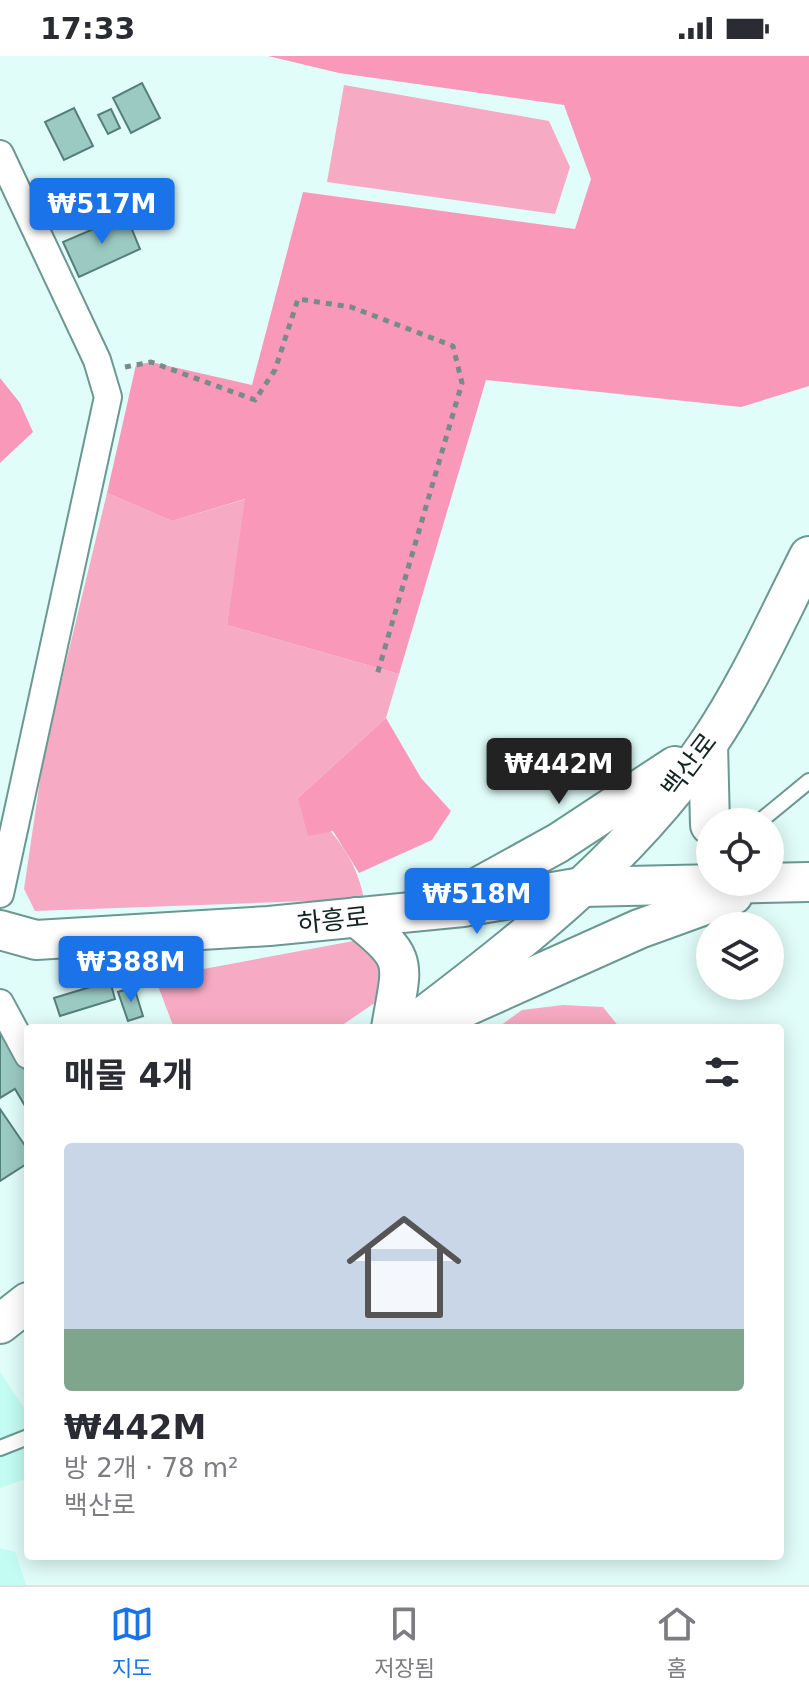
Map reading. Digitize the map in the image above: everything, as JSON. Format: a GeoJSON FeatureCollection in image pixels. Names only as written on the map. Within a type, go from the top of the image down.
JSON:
{"type":"FeatureCollection","features":[{"type":"Feature","properties":{"kind":"main road","name":"백산로"},"geometry":{"type":"LineString","coordinates":[[413,1024],[483,971],[582,887],[655,810],[708,744],[755,664],[809,556]]}},
{"type":"Feature","properties":{"kind":"main road"},"geometry":{"type":"LineString","coordinates":[[708,744],[710,808]]}},
{"type":"Feature","properties":{"kind":"main road"},"geometry":{"type":"LineString","coordinates":[[435,910],[558,843],[708,744]]}},
{"type":"Feature","properties":{"kind":"main road","name":"하흥로"},"geometry":{"type":"LineString","coordinates":[[0,930],[36,940],[435,910],[582,887],[696,884]]}},
{"type":"Feature","properties":{"kind":"main road"},"geometry":{"type":"LineString","coordinates":[[429,1024],[639,929],[739,896]]}},
{"type":"Feature","properties":{"kind":"main road"},"geometry":{"type":"LineString","coordinates":[[356,917],[391,945],[399,962],[391,1024]]}},
{"type":"Feature","properties":{"kind":"main road"},"geometry":{"type":"LineString","coordinates":[[0,1324],[24,1305]]}},
{"type":"Feature","properties":{"kind":"street"},"geometry":{"type":"LineString","coordinates":[[0,154],[100,371],[108,397],[0,894]]}},
{"type":"Feature","properties":{"kind":"street"},"geometry":{"type":"LineString","coordinates":[[0,1003],[24,1048]]}},
{"type":"Feature","properties":{"kind":"lane"},"geometry":{"type":"LineString","coordinates":[[776,808],[809,781]]}},
{"type":"Feature","properties":{"kind":"lane"},"geometry":{"type":"LineString","coordinates":[[0,1448],[24,1439]]}},
{"type":"Feature","properties":{"kind":"path"},"geometry":{"type":"LineString","coordinates":[[100,371],[151,362],[255,400],[275,370],[298,299],[351,307],[453,346],[462,383],[377,675]]}},
{"type":"Feature","properties":{"kind":"shaded area"},"geometry":{"type":"Polygon","coordinates":[[[268,56],[809,56],[809,386],[741,407],[486,380],[399,674],[227,625],[245,499],[172,521],[107,493],[136,365],[151,362],[252,385],[303,192],[575,229],[591,179],[564,105],[339,73],[268,56]]]}},
{"type":"Feature","properties":{"kind":"shaded area"},"geometry":{"type":"Polygon","coordinates":[[[344,85],[549,121],[570,167],[555,214],[327,182],[344,85]]]}},
{"type":"Feature","properties":{"kind":"shaded area"},"geometry":{"type":"Polygon","coordinates":[[[0,378],[20,403],[33,432],[0,463],[0,378]]]}},
{"type":"Feature","properties":{"kind":"shaded area"},"geometry":{"type":"Polygon","coordinates":[[[107,493],[172,521],[246,499],[227,625],[399,674],[386,718],[298,798],[340,843],[355,869],[364,899],[35,911],[24,889],[44,753],[107,493]]]}},
{"type":"Feature","properties":{"kind":"shaded area"},"geometry":{"type":"Polygon","coordinates":[[[386,718],[421,778],[451,811],[432,840],[359,873],[333,831],[308,836],[298,798],[386,718]]]}},
{"type":"Feature","properties":{"kind":"shaded area"},"geometry":{"type":"Polygon","coordinates":[[[359,940],[380,956],[382,998],[344,1024],[172,1024],[155,978],[359,940]]]}},
{"type":"Feature","properties":{"kind":"shaded area"},"geometry":{"type":"Polygon","coordinates":[[[563,1005],[603,1007],[617,1024],[503,1024],[522,1010],[563,1005]]]}},
{"type":"Feature","properties":{"kind":"shaded area"},"geometry":{"type":"Polygon","coordinates":[[[0,1372],[24,1408],[24,1479],[0,1488],[0,1372]]]}},
{"type":"Feature","properties":{"kind":"shaded area"},"geometry":{"type":"Polygon","coordinates":[[[0,1548],[15,1552],[26,1585],[0,1585],[0,1548]]]}},
{"type":"Feature","properties":{"kind":"building"},"geometry":{"type":"Polygon","coordinates":[[[142,83],[160,118],[131,133],[113,98],[142,83]]]}},
{"type":"Feature","properties":{"kind":"building"},"geometry":{"type":"Polygon","coordinates":[[[74,108],[93,146],[64,160],[45,122],[74,108]]]}},
{"type":"Feature","properties":{"kind":"building"},"geometry":{"type":"Polygon","coordinates":[[[111,109],[120,128],[108,134],[98,115],[111,109]]]}},
{"type":"Feature","properties":{"kind":"building"},"geometry":{"type":"Polygon","coordinates":[[[126,215],[140,249],[79,277],[63,242],[126,215]]]}},
{"type":"Feature","properties":{"kind":"building"},"geometry":{"type":"Polygon","coordinates":[[[110,981],[115,999],[60,1016],[54,998],[110,981]]]}},
{"type":"Feature","properties":{"kind":"building"},"geometry":{"type":"Polygon","coordinates":[[[134,987],[143,1016],[128,1021],[118,992],[134,987]]]}},
{"type":"Feature","properties":{"kind":"building"},"geometry":{"type":"Polygon","coordinates":[[[0,1027],[24,1068],[24,1104],[15,1089],[0,1098],[0,1027]]]}},
{"type":"Feature","properties":{"kind":"building"},"geometry":{"type":"Polygon","coordinates":[[[0,1109],[24,1144],[24,1166],[0,1181],[0,1109]]]}}]}
